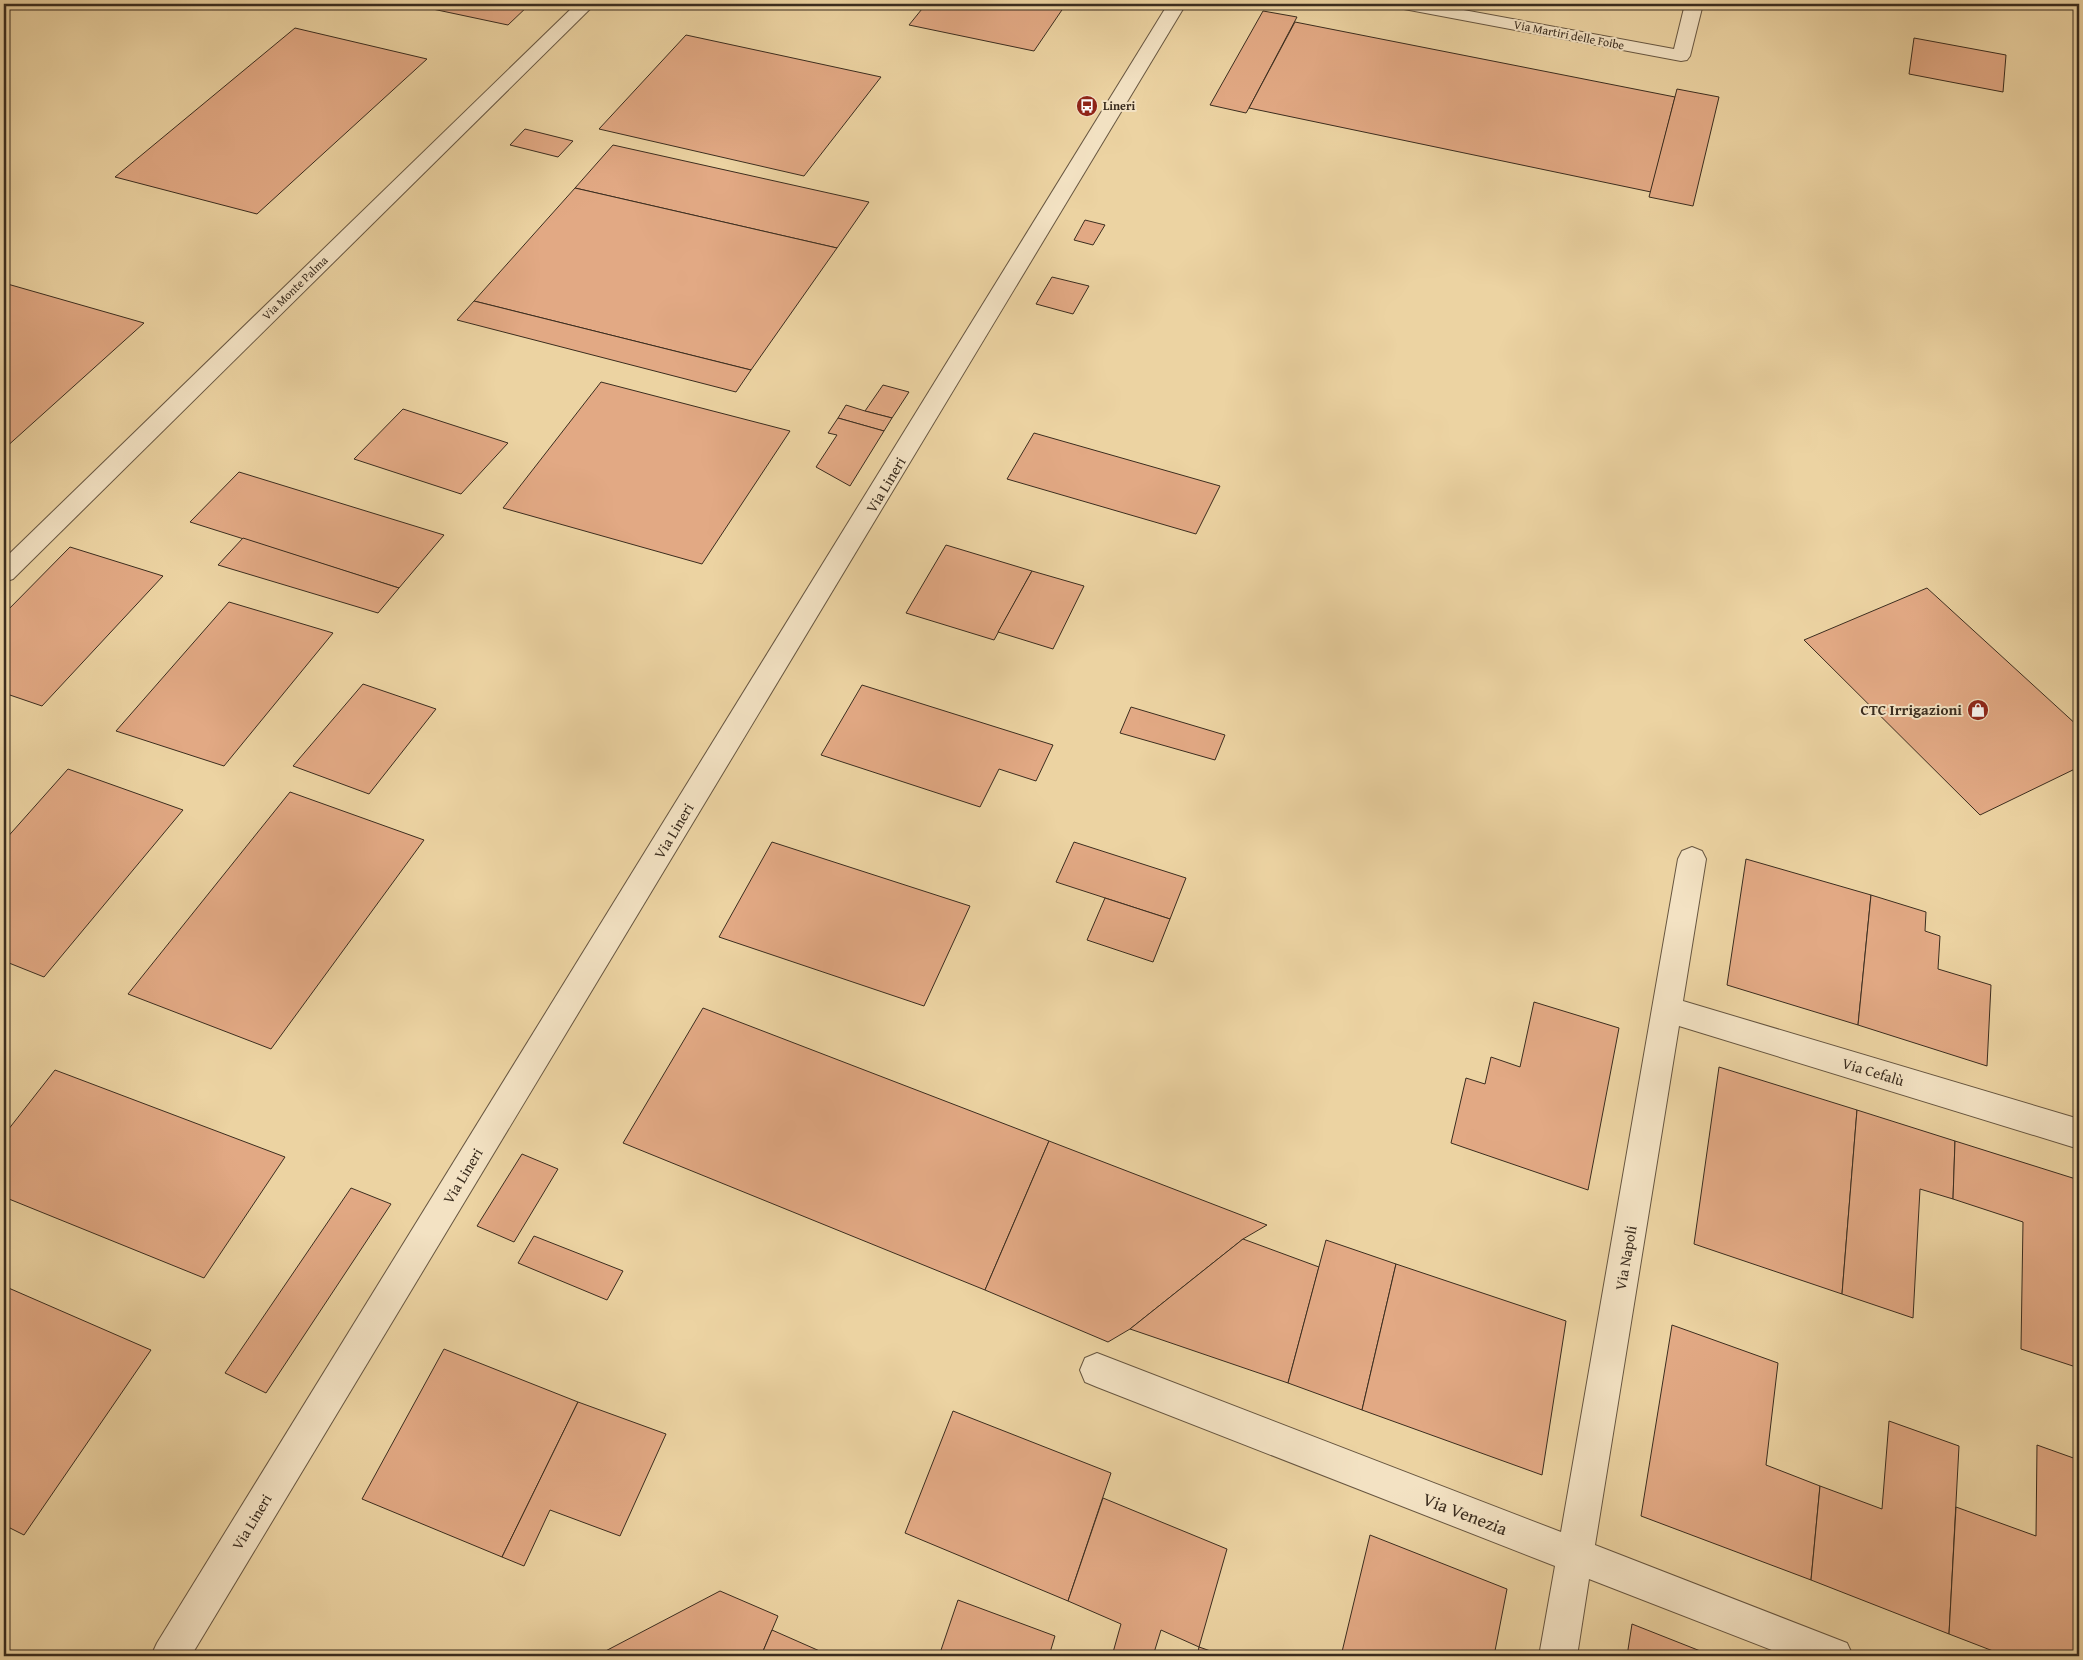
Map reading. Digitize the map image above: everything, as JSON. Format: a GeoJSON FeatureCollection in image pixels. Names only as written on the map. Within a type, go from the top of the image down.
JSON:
{"type":"FeatureCollection","features":[{"type":"Feature","properties":{"kind":"street","name":"Via Monte Palma"},"geometry":{"type":"LineString","coordinates":[[4,573],[586,4]]}},
{"type":"Feature","properties":{"kind":"street","name":"Via Lineri"},"geometry":{"type":"LineString","coordinates":[[170,1656],[1177,4]]}},
{"type":"Feature","properties":{"kind":"street","name":"Via Martiri delle Foibe"},"geometry":{"type":"LineString","coordinates":[[1404,4],[1681,56],[1694,4]]}},
{"type":"Feature","properties":{"kind":"street","name":"Via Napoli"},"geometry":{"type":"LineString","coordinates":[[1558,1656],[1692,859]]}},
{"type":"Feature","properties":{"kind":"street","name":"Via Cefalù"},"geometry":{"type":"LineString","coordinates":[[1667,1009],[2079,1134]]}},
{"type":"Feature","properties":{"kind":"street","name":"Via Venezia"},"geometry":{"type":"LineString","coordinates":[[1097,1370],[1834,1656]]}},
{"type":"Feature","properties":{"kind":"building"},"geometry":{"type":"Polygon","coordinates":[[[409,4],[530,4],[508,25],[409,4]]]}},
{"type":"Feature","properties":{"kind":"building"},"geometry":{"type":"Polygon","coordinates":[[[926,4],[1066,4],[1034,51],[909,25],[926,4]]]}},
{"type":"Feature","properties":{"kind":"building"},"geometry":{"type":"Polygon","coordinates":[[[1263,11],[1297,17],[1249,108],[1246,113],[1210,105],[1263,11]]]}},
{"type":"Feature","properties":{"kind":"building"},"geometry":{"type":"Polygon","coordinates":[[[1295,22],[1675,97],[1651,192],[1249,108],[1295,22]]]}},
{"type":"Feature","properties":{"kind":"building"},"geometry":{"type":"Polygon","coordinates":[[[295,28],[427,59],[257,214],[115,177],[295,28]]]}},
{"type":"Feature","properties":{"kind":"building"},"geometry":{"type":"Polygon","coordinates":[[[686,35],[881,77],[804,176],[599,129],[686,35]]]}},
{"type":"Feature","properties":{"kind":"building"},"geometry":{"type":"Polygon","coordinates":[[[1914,38],[2006,55],[2003,92],[1909,74],[1914,38]]]}},
{"type":"Feature","properties":{"kind":"building"},"geometry":{"type":"Polygon","coordinates":[[[1677,89],[1719,97],[1693,206],[1649,197],[1677,89]]]}},
{"type":"Feature","properties":{"kind":"building"},"geometry":{"type":"Polygon","coordinates":[[[525,129],[573,141],[558,157],[510,145],[525,129]]]}},
{"type":"Feature","properties":{"kind":"building"},"geometry":{"type":"Polygon","coordinates":[[[613,145],[869,202],[837,248],[575,188],[613,145]]]}},
{"type":"Feature","properties":{"kind":"building"},"geometry":{"type":"Polygon","coordinates":[[[575,188],[837,248],[751,370],[474,301],[575,188]]]}},
{"type":"Feature","properties":{"kind":"building"},"geometry":{"type":"Polygon","coordinates":[[[1085,220],[1105,225],[1093,245],[1074,240],[1085,220]]]}},
{"type":"Feature","properties":{"kind":"building"},"geometry":{"type":"Polygon","coordinates":[[[1052,277],[1089,286],[1073,314],[1036,304],[1052,277]]]}},
{"type":"Feature","properties":{"kind":"building"},"geometry":{"type":"Polygon","coordinates":[[[4,283],[144,323],[4,449],[4,283]]]}},
{"type":"Feature","properties":{"kind":"building"},"geometry":{"type":"Polygon","coordinates":[[[474,301],[751,370],[736,392],[457,320],[474,301]]]}},
{"type":"Feature","properties":{"kind":"building"},"geometry":{"type":"Polygon","coordinates":[[[601,382],[790,431],[702,564],[503,508],[601,382]]]}},
{"type":"Feature","properties":{"kind":"building"},"geometry":{"type":"Polygon","coordinates":[[[883,385],[909,392],[892,418],[865,411],[883,385]]]}},
{"type":"Feature","properties":{"kind":"building"},"geometry":{"type":"Polygon","coordinates":[[[846,405],[892,418],[884,431],[838,418],[846,405]]]}},
{"type":"Feature","properties":{"kind":"building"},"geometry":{"type":"Polygon","coordinates":[[[403,409],[508,443],[461,494],[354,459],[403,409]]]}},
{"type":"Feature","properties":{"kind":"building"},"geometry":{"type":"Polygon","coordinates":[[[838,418],[884,431],[850,486],[816,467],[837,435],[828,433],[838,418]]]}},
{"type":"Feature","properties":{"kind":"building"},"geometry":{"type":"Polygon","coordinates":[[[1034,433],[1220,486],[1196,534],[1007,479],[1034,433]]]}},
{"type":"Feature","properties":{"kind":"building"},"geometry":{"type":"Polygon","coordinates":[[[239,472],[444,535],[399,588],[190,522],[239,472]]]}},
{"type":"Feature","properties":{"kind":"building"},"geometry":{"type":"Polygon","coordinates":[[[243,538],[399,588],[378,613],[218,565],[243,538]]]}},
{"type":"Feature","properties":{"kind":"building"},"geometry":{"type":"Polygon","coordinates":[[[946,545],[1032,571],[994,640],[906,613],[946,545]]]}},
{"type":"Feature","properties":{"kind":"building"},"geometry":{"type":"Polygon","coordinates":[[[70,547],[163,576],[42,706],[4,693],[4,614],[70,547]]]}},
{"type":"Feature","properties":{"kind":"building"},"geometry":{"type":"Polygon","coordinates":[[[1032,571],[1084,586],[1053,649],[998,632],[1032,571]]]}},
{"type":"Feature","properties":{"kind":"building"},"geometry":{"type":"Polygon","coordinates":[[[1927,588],[2079,727],[2079,767],[1980,815],[1804,640],[1927,588]]]}},
{"type":"Feature","properties":{"kind":"building"},"geometry":{"type":"Polygon","coordinates":[[[229,602],[333,633],[224,766],[116,731],[229,602]]]}},
{"type":"Feature","properties":{"kind":"building"},"geometry":{"type":"Polygon","coordinates":[[[363,684],[436,709],[369,794],[293,766],[363,684]]]}},
{"type":"Feature","properties":{"kind":"building"},"geometry":{"type":"Polygon","coordinates":[[[862,685],[1053,745],[1036,781],[999,769],[980,807],[821,755],[862,685]]]}},
{"type":"Feature","properties":{"kind":"building"},"geometry":{"type":"Polygon","coordinates":[[[1131,707],[1225,735],[1215,760],[1120,733],[1131,707]]]}},
{"type":"Feature","properties":{"kind":"building"},"geometry":{"type":"Polygon","coordinates":[[[68,769],[183,810],[44,977],[4,961],[4,841],[68,769]]]}},
{"type":"Feature","properties":{"kind":"building"},"geometry":{"type":"Polygon","coordinates":[[[290,792],[424,840],[271,1049],[128,994],[290,792]]]}},
{"type":"Feature","properties":{"kind":"building"},"geometry":{"type":"Polygon","coordinates":[[[772,842],[970,906],[924,1006],[719,937],[772,842]]]}},
{"type":"Feature","properties":{"kind":"building"},"geometry":{"type":"Polygon","coordinates":[[[1074,842],[1186,878],[1170,919],[1056,882],[1074,842]]]}},
{"type":"Feature","properties":{"kind":"building"},"geometry":{"type":"Polygon","coordinates":[[[1746,859],[1871,895],[1858,1025],[1727,985],[1746,859]]]}},
{"type":"Feature","properties":{"kind":"building"},"geometry":{"type":"Polygon","coordinates":[[[1871,895],[1926,912],[1925,931],[1940,936],[1938,969],[1991,985],[1987,1066],[1858,1025],[1871,895]]]}},
{"type":"Feature","properties":{"kind":"building"},"geometry":{"type":"Polygon","coordinates":[[[1105,898],[1170,919],[1153,962],[1087,940],[1105,898]]]}},
{"type":"Feature","properties":{"kind":"building"},"geometry":{"type":"Polygon","coordinates":[[[1534,1002],[1619,1028],[1588,1190],[1451,1143],[1466,1078],[1485,1084],[1491,1057],[1520,1067],[1534,1002]]]}},
{"type":"Feature","properties":{"kind":"building"},"geometry":{"type":"Polygon","coordinates":[[[703,1008],[1049,1141],[985,1290],[623,1143],[703,1008]]]}},
{"type":"Feature","properties":{"kind":"building"},"geometry":{"type":"Polygon","coordinates":[[[1719,1067],[1857,1110],[1842,1294],[1694,1244],[1719,1067]]]}},
{"type":"Feature","properties":{"kind":"building"},"geometry":{"type":"Polygon","coordinates":[[[55,1070],[285,1157],[204,1278],[4,1197],[4,1135],[55,1070]]]}},
{"type":"Feature","properties":{"kind":"building"},"geometry":{"type":"Polygon","coordinates":[[[1857,1110],[1955,1141],[1953,1199],[1920,1189],[1913,1318],[1842,1294],[1857,1110]]]}},
{"type":"Feature","properties":{"kind":"building"},"geometry":{"type":"Polygon","coordinates":[[[1049,1141],[1267,1225],[1243,1239],[1130,1329],[1108,1342],[985,1290],[1049,1141]]]}},
{"type":"Feature","properties":{"kind":"building"},"geometry":{"type":"Polygon","coordinates":[[[1955,1141],[2079,1180],[2079,1368],[2021,1349],[2023,1222],[1953,1199],[1955,1141]]]}},
{"type":"Feature","properties":{"kind":"building"},"geometry":{"type":"Polygon","coordinates":[[[522,1154],[558,1169],[514,1242],[477,1226],[522,1154]]]}},
{"type":"Feature","properties":{"kind":"building"},"geometry":{"type":"Polygon","coordinates":[[[351,1188],[391,1204],[266,1393],[225,1373],[351,1188]]]}},
{"type":"Feature","properties":{"kind":"building"},"geometry":{"type":"Polygon","coordinates":[[[534,1236],[623,1271],[607,1300],[518,1263],[534,1236]]]}},
{"type":"Feature","properties":{"kind":"building"},"geometry":{"type":"Polygon","coordinates":[[[1243,1239],[1319,1267],[1288,1383],[1130,1329],[1243,1239]]]}},
{"type":"Feature","properties":{"kind":"building"},"geometry":{"type":"Polygon","coordinates":[[[1326,1240],[1396,1264],[1362,1410],[1288,1383],[1326,1240]]]}},
{"type":"Feature","properties":{"kind":"building"},"geometry":{"type":"Polygon","coordinates":[[[1396,1264],[1566,1321],[1542,1475],[1362,1410],[1396,1264]]]}},
{"type":"Feature","properties":{"kind":"building"},"geometry":{"type":"Polygon","coordinates":[[[4,1286],[151,1350],[24,1535],[4,1525],[4,1286]]]}},
{"type":"Feature","properties":{"kind":"building"},"geometry":{"type":"Polygon","coordinates":[[[1672,1325],[1778,1363],[1766,1465],[1820,1486],[1811,1580],[1641,1516],[1672,1325]]]}},
{"type":"Feature","properties":{"kind":"building"},"geometry":{"type":"Polygon","coordinates":[[[444,1349],[578,1402],[502,1557],[362,1499],[444,1349]]]}},
{"type":"Feature","properties":{"kind":"building"},"geometry":{"type":"Polygon","coordinates":[[[578,1402],[666,1434],[620,1536],[550,1510],[524,1566],[502,1557],[578,1402]]]}},
{"type":"Feature","properties":{"kind":"building"},"geometry":{"type":"Polygon","coordinates":[[[953,1411],[1111,1473],[1068,1601],[905,1533],[953,1411]]]}},
{"type":"Feature","properties":{"kind":"building"},"geometry":{"type":"Polygon","coordinates":[[[1889,1421],[1959,1446],[1949,1634],[1811,1580],[1820,1486],[1882,1509],[1889,1421]]]}},
{"type":"Feature","properties":{"kind":"building"},"geometry":{"type":"Polygon","coordinates":[[[2037,1445],[2079,1460],[2079,1656],[2006,1656],[1949,1634],[1956,1507],[2036,1536],[2037,1445]]]}},
{"type":"Feature","properties":{"kind":"building"},"geometry":{"type":"Polygon","coordinates":[[[1103,1498],[1227,1549],[1199,1647],[1161,1630],[1153,1656],[1112,1656],[1121,1624],[1068,1601],[1103,1498]]]}},
{"type":"Feature","properties":{"kind":"building"},"geometry":{"type":"Polygon","coordinates":[[[1370,1535],[1507,1589],[1494,1656],[1341,1656],[1370,1535]]]}},
{"type":"Feature","properties":{"kind":"building"},"geometry":{"type":"Polygon","coordinates":[[[720,1591],[778,1616],[761,1656],[596,1656],[720,1591]]]}},
{"type":"Feature","properties":{"kind":"building"},"geometry":{"type":"Polygon","coordinates":[[[958,1600],[1055,1636],[1049,1656],[939,1656],[958,1600]]]}},
{"type":"Feature","properties":{"kind":"building"},"geometry":{"type":"Polygon","coordinates":[[[1632,1624],[1713,1656],[1627,1656],[1632,1624]]]}},
{"type":"Feature","properties":{"kind":"building"},"geometry":{"type":"Polygon","coordinates":[[[772,1630],[831,1656],[761,1656],[772,1630]]]}},
{"type":"Feature","properties":{"kind":"building"},"geometry":{"type":"Polygon","coordinates":[[[1199,1647],[1225,1656],[1197,1656],[1199,1647]]]}},
{"type":"Feature","properties":{"kind":"place","name":"Lineri"},"geometry":{"type":"Point","coordinates":[1087,106]}},
{"type":"Feature","properties":{"kind":"place","name":"CTC Irrigazioni"},"geometry":{"type":"Point","coordinates":[1978,710]}}]}
